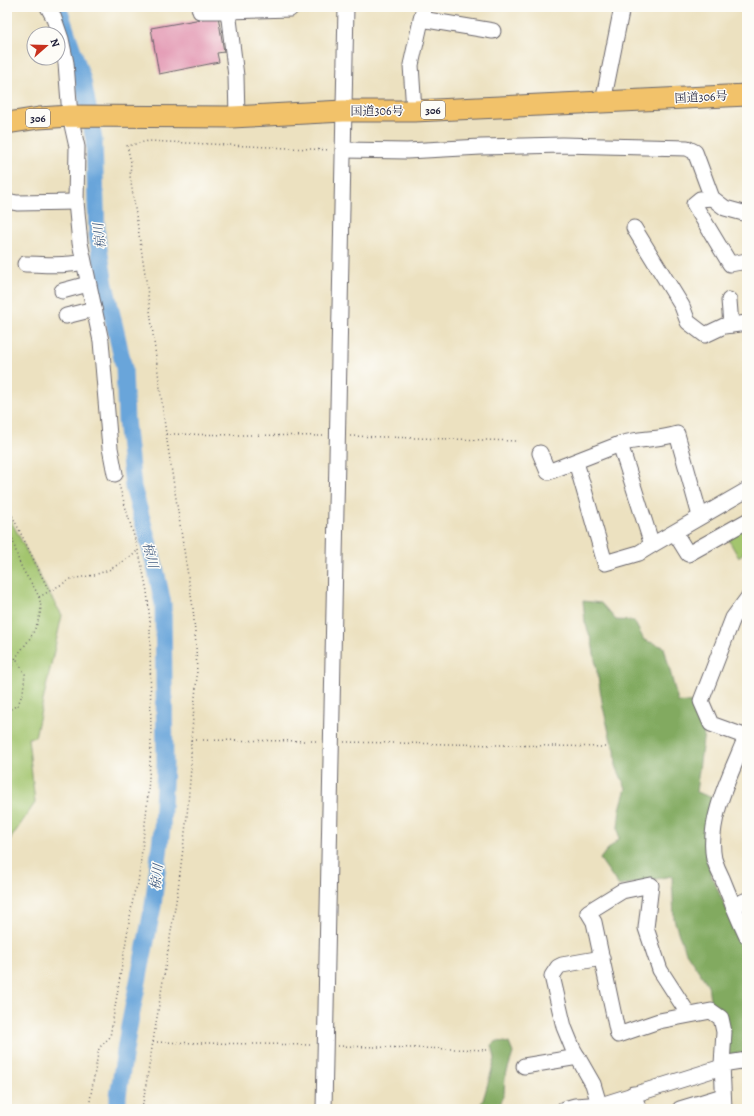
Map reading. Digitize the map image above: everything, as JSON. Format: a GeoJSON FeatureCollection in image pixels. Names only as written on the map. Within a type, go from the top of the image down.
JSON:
{"type":"FeatureCollection","features":[{"type":"Feature","properties":{"kind":"highway","name":"国道306号"},"geometry":{"type":"LineString","coordinates":[[7,123],[39,118],[70,116],[237,117],[343,111],[414,111],[747,95]]}},
{"type":"Feature","properties":{"kind":"street"},"geometry":{"type":"LineString","coordinates":[[48,7],[53,16],[61,39],[66,63],[70,116],[77,147],[76,202],[80,243],[103,353],[110,448],[115,474]]}},
{"type":"Feature","properties":{"kind":"street"},"geometry":{"type":"LineString","coordinates":[[199,7],[200,11],[290,9]]}},
{"type":"Feature","properties":{"kind":"street"},"geometry":{"type":"LineString","coordinates":[[324,1109],[346,7]]}},
{"type":"Feature","properties":{"kind":"street"},"geometry":{"type":"LineString","coordinates":[[603,102],[622,7]]}},
{"type":"Feature","properties":{"kind":"street"},"geometry":{"type":"LineString","coordinates":[[228,11],[236,76],[237,117]]}},
{"type":"Feature","properties":{"kind":"street"},"geometry":{"type":"LineString","coordinates":[[414,111],[411,65],[423,13],[493,31]]}},
{"type":"Feature","properties":{"kind":"street"},"geometry":{"type":"LineString","coordinates":[[343,150],[407,151],[562,145],[687,148],[695,152],[712,198],[725,208],[747,214]]}},
{"type":"Feature","properties":{"kind":"street"},"geometry":{"type":"LineString","coordinates":[[712,198],[700,200],[694,204],[730,264],[747,261]]}},
{"type":"Feature","properties":{"kind":"street"},"geometry":{"type":"LineString","coordinates":[[7,201],[17,203],[76,202]]}},
{"type":"Feature","properties":{"kind":"street"},"geometry":{"type":"LineString","coordinates":[[634,228],[682,306],[688,322],[705,335],[724,326],[747,323]]}},
{"type":"Feature","properties":{"kind":"street"},"geometry":{"type":"LineString","coordinates":[[25,264],[72,265],[83,262]]}},
{"type":"Feature","properties":{"kind":"street"},"geometry":{"type":"LineString","coordinates":[[62,291],[88,284]]}},
{"type":"Feature","properties":{"kind":"street"},"geometry":{"type":"LineString","coordinates":[[729,300],[731,324]]}},
{"type":"Feature","properties":{"kind":"street"},"geometry":{"type":"LineString","coordinates":[[66,316],[94,309]]}},
{"type":"Feature","properties":{"kind":"street"},"geometry":{"type":"LineString","coordinates":[[540,453],[548,472],[628,441],[667,437],[677,434],[700,516]]}},
{"type":"Feature","properties":{"kind":"street"},"geometry":{"type":"LineString","coordinates":[[620,444],[652,545]]}},
{"type":"Feature","properties":{"kind":"street"},"geometry":{"type":"LineString","coordinates":[[576,462],[605,563],[639,553],[700,516],[747,490]]}},
{"type":"Feature","properties":{"kind":"street"},"geometry":{"type":"LineString","coordinates":[[674,533],[688,554],[747,521]]}},
{"type":"Feature","properties":{"kind":"street"},"geometry":{"type":"LineString","coordinates":[[747,599],[733,618],[701,701],[711,724],[747,736],[720,801],[716,813],[713,838],[714,859],[747,937]]}},
{"type":"Feature","properties":{"kind":"street"},"geometry":{"type":"LineString","coordinates":[[680,1109],[723,1103],[722,1066],[724,1032],[721,1018],[711,1011],[659,1021],[618,1035],[594,922],[588,912],[622,890],[651,885],[646,928],[660,970],[689,1015]]}},
{"type":"Feature","properties":{"kind":"street"},"geometry":{"type":"LineString","coordinates":[[733,906],[747,900]]}},
{"type":"Feature","properties":{"kind":"street"},"geometry":{"type":"LineString","coordinates":[[599,1104],[593,1084],[564,1027],[552,976],[558,967],[562,965],[602,958]]}},
{"type":"Feature","properties":{"kind":"street"},"geometry":{"type":"LineString","coordinates":[[524,1066],[578,1057]]}},
{"type":"Feature","properties":{"kind":"street"},"geometry":{"type":"LineString","coordinates":[[564,1109],[576,1106],[604,1104],[722,1066],[747,1060]]}},
{"type":"Feature","properties":{"kind":"street"},"geometry":{"type":"LineString","coordinates":[[634,1094],[638,1109]]}},
{"type":"Feature","properties":{"kind":"path"},"geometry":{"type":"LineString","coordinates":[[142,1109],[178,888],[187,816],[191,768],[191,740],[197,676],[195,624],[166,434],[146,280],[130,176],[131,162],[127,146],[148,140],[343,150]]}},
{"type":"Feature","properties":{"kind":"path"},"geometry":{"type":"LineString","coordinates":[[166,434],[338,436],[518,441]]}},
{"type":"Feature","properties":{"kind":"path"},"geometry":{"type":"LineString","coordinates":[[90,1109],[90,1094],[99,1048],[110,1036],[134,893],[138,884],[147,808],[151,747],[150,622],[147,591],[138,550],[115,474]]}},
{"type":"Feature","properties":{"kind":"path"},"geometry":{"type":"LineString","coordinates":[[7,505],[49,591]]}},
{"type":"Feature","properties":{"kind":"path"},"geometry":{"type":"LineString","coordinates":[[7,524],[22,568],[36,589],[39,597],[39,617],[31,637],[16,658],[12,667],[10,687],[7,693]]}},
{"type":"Feature","properties":{"kind":"path"},"geometry":{"type":"LineString","coordinates":[[39,597],[71,579],[94,575],[109,570],[132,556],[138,550]]}},
{"type":"Feature","properties":{"kind":"path"},"geometry":{"type":"LineString","coordinates":[[7,711],[18,705],[24,692],[25,674],[16,658]]}},
{"type":"Feature","properties":{"kind":"path"},"geometry":{"type":"LineString","coordinates":[[191,740],[606,747]]}},
{"type":"Feature","properties":{"kind":"path"},"geometry":{"type":"LineString","coordinates":[[153,1042],[490,1050]]}},
{"type":"Feature","properties":{"kind":"green space"},"geometry":{"type":"Polygon","coordinates":[[[7,513],[48,592],[62,615],[35,737],[28,738],[35,803],[7,844],[7,513]]]}},
{"type":"Feature","properties":{"kind":"green space"},"geometry":{"type":"Polygon","coordinates":[[[747,526],[747,548],[739,558],[727,537],[747,526]]]}},
{"type":"Feature","properties":{"kind":"green space"},"geometry":{"type":"Polygon","coordinates":[[[583,601],[601,603],[616,620],[634,621],[644,640],[664,647],[678,702],[694,703],[705,725],[696,792],[711,797],[706,857],[712,877],[747,954],[747,1056],[731,1059],[711,1006],[708,985],[686,952],[674,919],[672,876],[619,886],[600,859],[619,839],[618,827],[620,809],[626,788],[616,766],[615,749],[611,741],[603,707],[592,642],[585,622],[583,601]]]}},
{"type":"Feature","properties":{"kind":"green space"},"geometry":{"type":"Polygon","coordinates":[[[497,1041],[509,1043],[513,1053],[505,1078],[504,1094],[497,1109],[478,1109],[483,1100],[495,1059],[492,1045],[497,1041]]]}},
{"type":"Feature","properties":{"kind":"building"},"geometry":{"type":"Polygon","coordinates":[[[218,16],[224,52],[217,53],[219,62],[159,74],[151,28],[218,16]]]}},
{"type":"Feature","properties":{"kind":"waterway","name":"椋川"},"geometry":{"type":"LineString","coordinates":[[57,7],[83,81],[94,140],[97,236],[105,285],[124,368],[126,420],[133,487],[155,566],[163,604],[165,763],[162,828],[153,906],[128,1032],[118,1096],[118,1109]]}}]}
